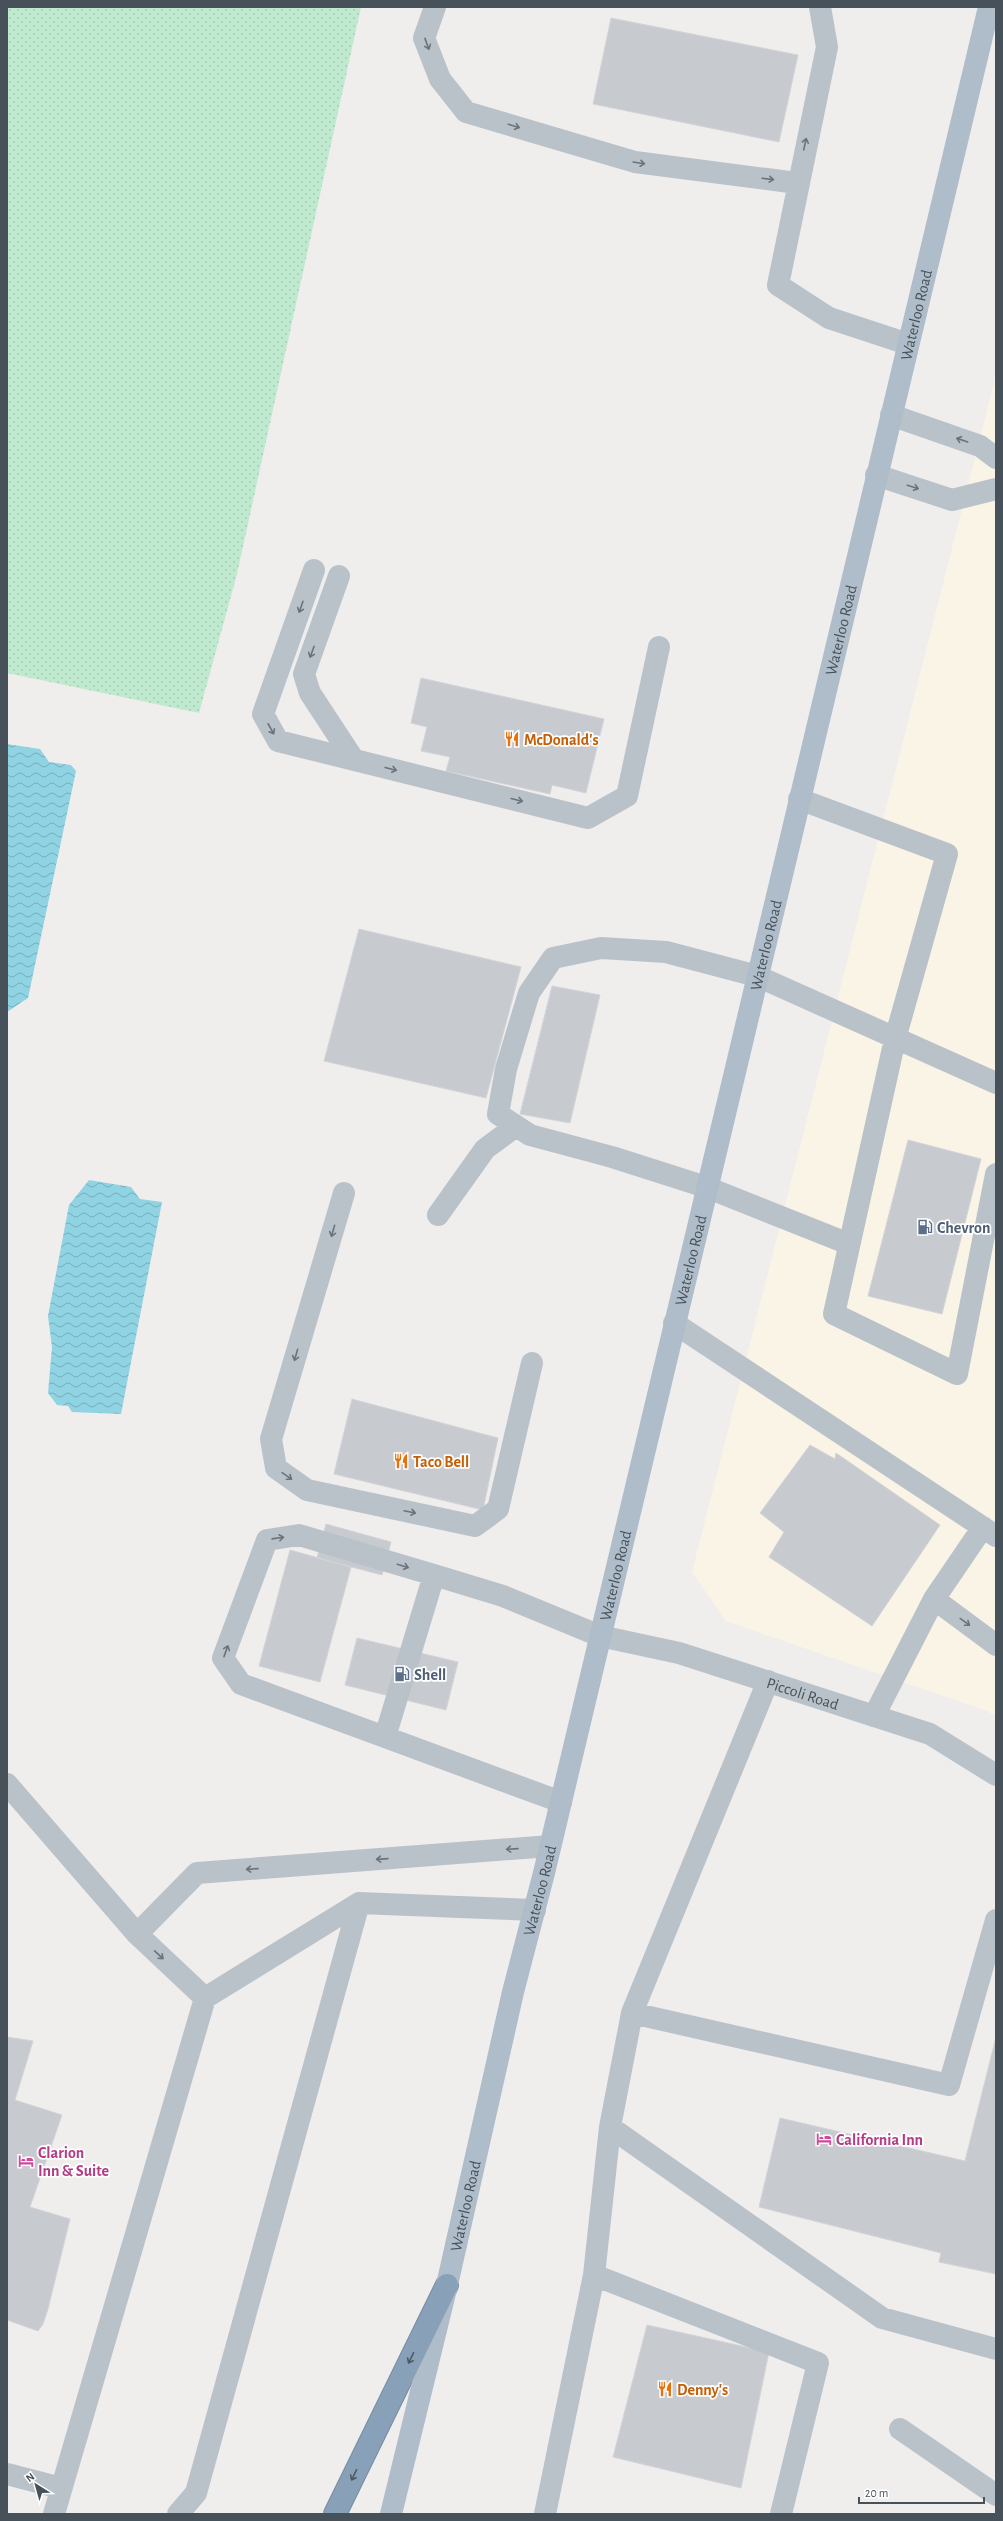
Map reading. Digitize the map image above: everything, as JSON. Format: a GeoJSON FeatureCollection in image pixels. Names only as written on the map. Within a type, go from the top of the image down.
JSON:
{"type":"FeatureCollection","features":[{"type":"Feature","properties":{"kind":"highway"},"geometry":{"type":"LineString","coordinates":[[335,2514],[447,2286]]}},
{"type":"Feature","properties":{"kind":"main road","name":"Waterloo Road"},"geometry":{"type":"LineString","coordinates":[[392,2514],[447,2286],[513,1992],[535,1910],[561,1802],[706,1187],[989,7]]}},
{"type":"Feature","properties":{"kind":"street"},"geometry":{"type":"LineString","coordinates":[[435,7],[424,38],[440,79],[466,112],[635,162],[797,183]]}},
{"type":"Feature","properties":{"kind":"street"},"geometry":{"type":"LineString","coordinates":[[820,7],[827,47],[797,183],[778,285],[829,318],[908,344]]}},
{"type":"Feature","properties":{"kind":"street"},"geometry":{"type":"LineString","coordinates":[[891,415],[980,446],[996,458]]}},
{"type":"Feature","properties":{"kind":"street"},"geometry":{"type":"LineString","coordinates":[[876,475],[952,500],[996,489]]}},
{"type":"Feature","properties":{"kind":"street"},"geometry":{"type":"LineString","coordinates":[[314,570],[263,714],[278,741],[588,818],[628,796],[660,647]]}},
{"type":"Feature","properties":{"kind":"street"},"geometry":{"type":"LineString","coordinates":[[339,576],[304,674],[310,693],[354,760]]}},
{"type":"Feature","properties":{"kind":"street"},"geometry":{"type":"LineString","coordinates":[[799,799],[946,854],[895,1038],[834,1314],[957,1374],[996,1174]]}},
{"type":"Feature","properties":{"kind":"street"},"geometry":{"type":"LineString","coordinates":[[849,1244],[706,1187],[612,1157],[530,1135],[498,1114],[506,1070],[529,993],[553,958],[601,948],[666,952],[757,976],[996,1083]]}},
{"type":"Feature","properties":{"kind":"street"},"geometry":{"type":"LineString","coordinates":[[438,1215],[485,1149],[516,1126]]}},
{"type":"Feature","properties":{"kind":"street"},"geometry":{"type":"LineString","coordinates":[[344,1193],[271,1439],[276,1468],[307,1490],[475,1526],[498,1509],[532,1363]]}},
{"type":"Feature","properties":{"kind":"street"},"geometry":{"type":"LineString","coordinates":[[674,1323],[989,1532],[934,1599],[874,1716]]}},
{"type":"Feature","properties":{"kind":"street","name":"Piccoli Road"},"geometry":{"type":"LineString","coordinates":[[385,1737],[241,1684],[223,1658],[267,1540],[299,1535],[502,1596],[600,1636],[679,1653],[768,1681],[930,1734],[996,1775]]}},
{"type":"Feature","properties":{"kind":"street"},"geometry":{"type":"LineString","coordinates":[[434,1575],[385,1737],[561,1802]]}},
{"type":"Feature","properties":{"kind":"street"},"geometry":{"type":"LineString","coordinates":[[934,1599],[996,1645]]}},
{"type":"Feature","properties":{"kind":"street"},"geometry":{"type":"LineString","coordinates":[[544,2514],[594,2275],[610,2127],[632,2013],[768,1681]]}},
{"type":"Feature","properties":{"kind":"street"},"geometry":{"type":"LineString","coordinates":[[7,1784],[137,1934],[205,1998]]}},
{"type":"Feature","properties":{"kind":"street"},"geometry":{"type":"LineString","coordinates":[[137,1934],[197,1873],[550,1846]]}},
{"type":"Feature","properties":{"kind":"street"},"geometry":{"type":"LineString","coordinates":[[178,2514],[196,2493],[359,1902]]}},
{"type":"Feature","properties":{"kind":"street"},"geometry":{"type":"LineString","coordinates":[[54,2514],[205,1998],[359,1902],[535,1910]]}},
{"type":"Feature","properties":{"kind":"street"},"geometry":{"type":"LineString","coordinates":[[632,2013],[949,2085],[990,1964],[996,1920]]}},
{"type":"Feature","properties":{"kind":"street"},"geometry":{"type":"LineString","coordinates":[[610,2127],[882,2318],[996,2349]]}},
{"type":"Feature","properties":{"kind":"street"},"geometry":{"type":"LineString","coordinates":[[594,2275],[818,2363],[781,2514]]}},
{"type":"Feature","properties":{"kind":"street"},"geometry":{"type":"LineString","coordinates":[[900,2429],[996,2495]]}},
{"type":"Feature","properties":{"kind":"street"},"geometry":{"type":"LineString","coordinates":[[7,2474],[62,2488]]}},
{"type":"Feature","properties":{"kind":"shaded area"},"geometry":{"type":"Polygon","coordinates":[[[996,375],[996,1716],[987,1711],[726,1621],[692,1572],[996,375]]]}},
{"type":"Feature","properties":{"kind":"green space"},"geometry":{"type":"Polygon","coordinates":[[[7,7],[361,7],[237,574],[199,713],[7,673],[7,7]]]}},
{"type":"Feature","properties":{"kind":"water"},"geometry":{"type":"Polygon","coordinates":[[[7,744],[40,749],[49,762],[71,765],[76,771],[28,998],[7,1012],[7,744]]]}},
{"type":"Feature","properties":{"kind":"water"},"geometry":{"type":"Polygon","coordinates":[[[89,1180],[131,1187],[140,1199],[162,1202],[121,1414],[72,1412],[68,1406],[57,1405],[48,1393],[52,1347],[48,1316],[69,1205],[89,1180]]]}},
{"type":"Feature","properties":{"kind":"building"},"geometry":{"type":"Polygon","coordinates":[[[611,18],[798,55],[779,142],[593,104],[611,18]]]}},
{"type":"Feature","properties":{"kind":"building","name":"McDonald's"},"geometry":{"type":"Polygon","coordinates":[[[421,678],[604,719],[586,793],[552,785],[550,794],[446,771],[450,757],[421,751],[427,727],[411,723],[421,678]]]}},
{"type":"Feature","properties":{"kind":"building"},"geometry":{"type":"Polygon","coordinates":[[[359,929],[521,967],[486,1098],[324,1061],[359,929]]]}},
{"type":"Feature","properties":{"kind":"building"},"geometry":{"type":"Polygon","coordinates":[[[552,986],[600,995],[570,1123],[520,1114],[552,986]]]}},
{"type":"Feature","properties":{"kind":"building","name":"Chevron"},"geometry":{"type":"Polygon","coordinates":[[[908,1140],[981,1159],[942,1314],[868,1296],[908,1140]]]}},
{"type":"Feature","properties":{"kind":"building"},"geometry":{"type":"Polygon","coordinates":[[[352,1399],[498,1438],[483,1510],[334,1474],[352,1399]]]}},
{"type":"Feature","properties":{"kind":"building"},"geometry":{"type":"Polygon","coordinates":[[[810,1445],[835,1459],[836,1453],[940,1525],[872,1626],[769,1557],[784,1532],[760,1513],[810,1445]]]}},
{"type":"Feature","properties":{"kind":"building"},"geometry":{"type":"Polygon","coordinates":[[[326,1524],[391,1542],[382,1575],[317,1558],[326,1524]]]}},
{"type":"Feature","properties":{"kind":"building"},"geometry":{"type":"Polygon","coordinates":[[[290,1550],[351,1567],[320,1682],[259,1666],[290,1550]]]}},
{"type":"Feature","properties":{"kind":"building","name":"Shell"},"geometry":{"type":"Polygon","coordinates":[[[357,1638],[458,1662],[446,1710],[345,1685],[357,1638]]]}},
{"type":"Feature","properties":{"kind":"building","name":"Clarion Inn & Suite"},"geometry":{"type":"Polygon","coordinates":[[[7,2037],[33,2041],[15,2100],[62,2115],[30,2207],[70,2219],[48,2309],[43,2324],[38,2331],[7,2320],[7,2037]]]}},
{"type":"Feature","properties":{"kind":"building","name":"California Inn"},"geometry":{"type":"Polygon","coordinates":[[[996,2037],[996,2274],[939,2262],[941,2253],[759,2207],[780,2118],[965,2161],[996,2037]]]}},
{"type":"Feature","properties":{"kind":"building"},"geometry":{"type":"Polygon","coordinates":[[[647,2325],[769,2352],[741,2488],[613,2457],[647,2325]]]}},
{"type":"Feature","properties":{"kind":"place","name":"McDonald's"},"geometry":{"type":"Point","coordinates":[512,739]}},
{"type":"Feature","properties":{"kind":"place","name":"Chevron"},"geometry":{"type":"Point","coordinates":[925,1227]}},
{"type":"Feature","properties":{"kind":"place","name":"Taco Bell"},"geometry":{"type":"Point","coordinates":[401,1461]}},
{"type":"Feature","properties":{"kind":"place","name":"Shell"},"geometry":{"type":"Point","coordinates":[402,1674]}},
{"type":"Feature","properties":{"kind":"place","name":"California Inn"},"geometry":{"type":"Point","coordinates":[824,2139]}},
{"type":"Feature","properties":{"kind":"place","name":"Clarion Inn & Suite"},"geometry":{"type":"Point","coordinates":[26,2161]}},
{"type":"Feature","properties":{"kind":"place","name":"Denny's"},"geometry":{"type":"Point","coordinates":[665,2389]}}]}
